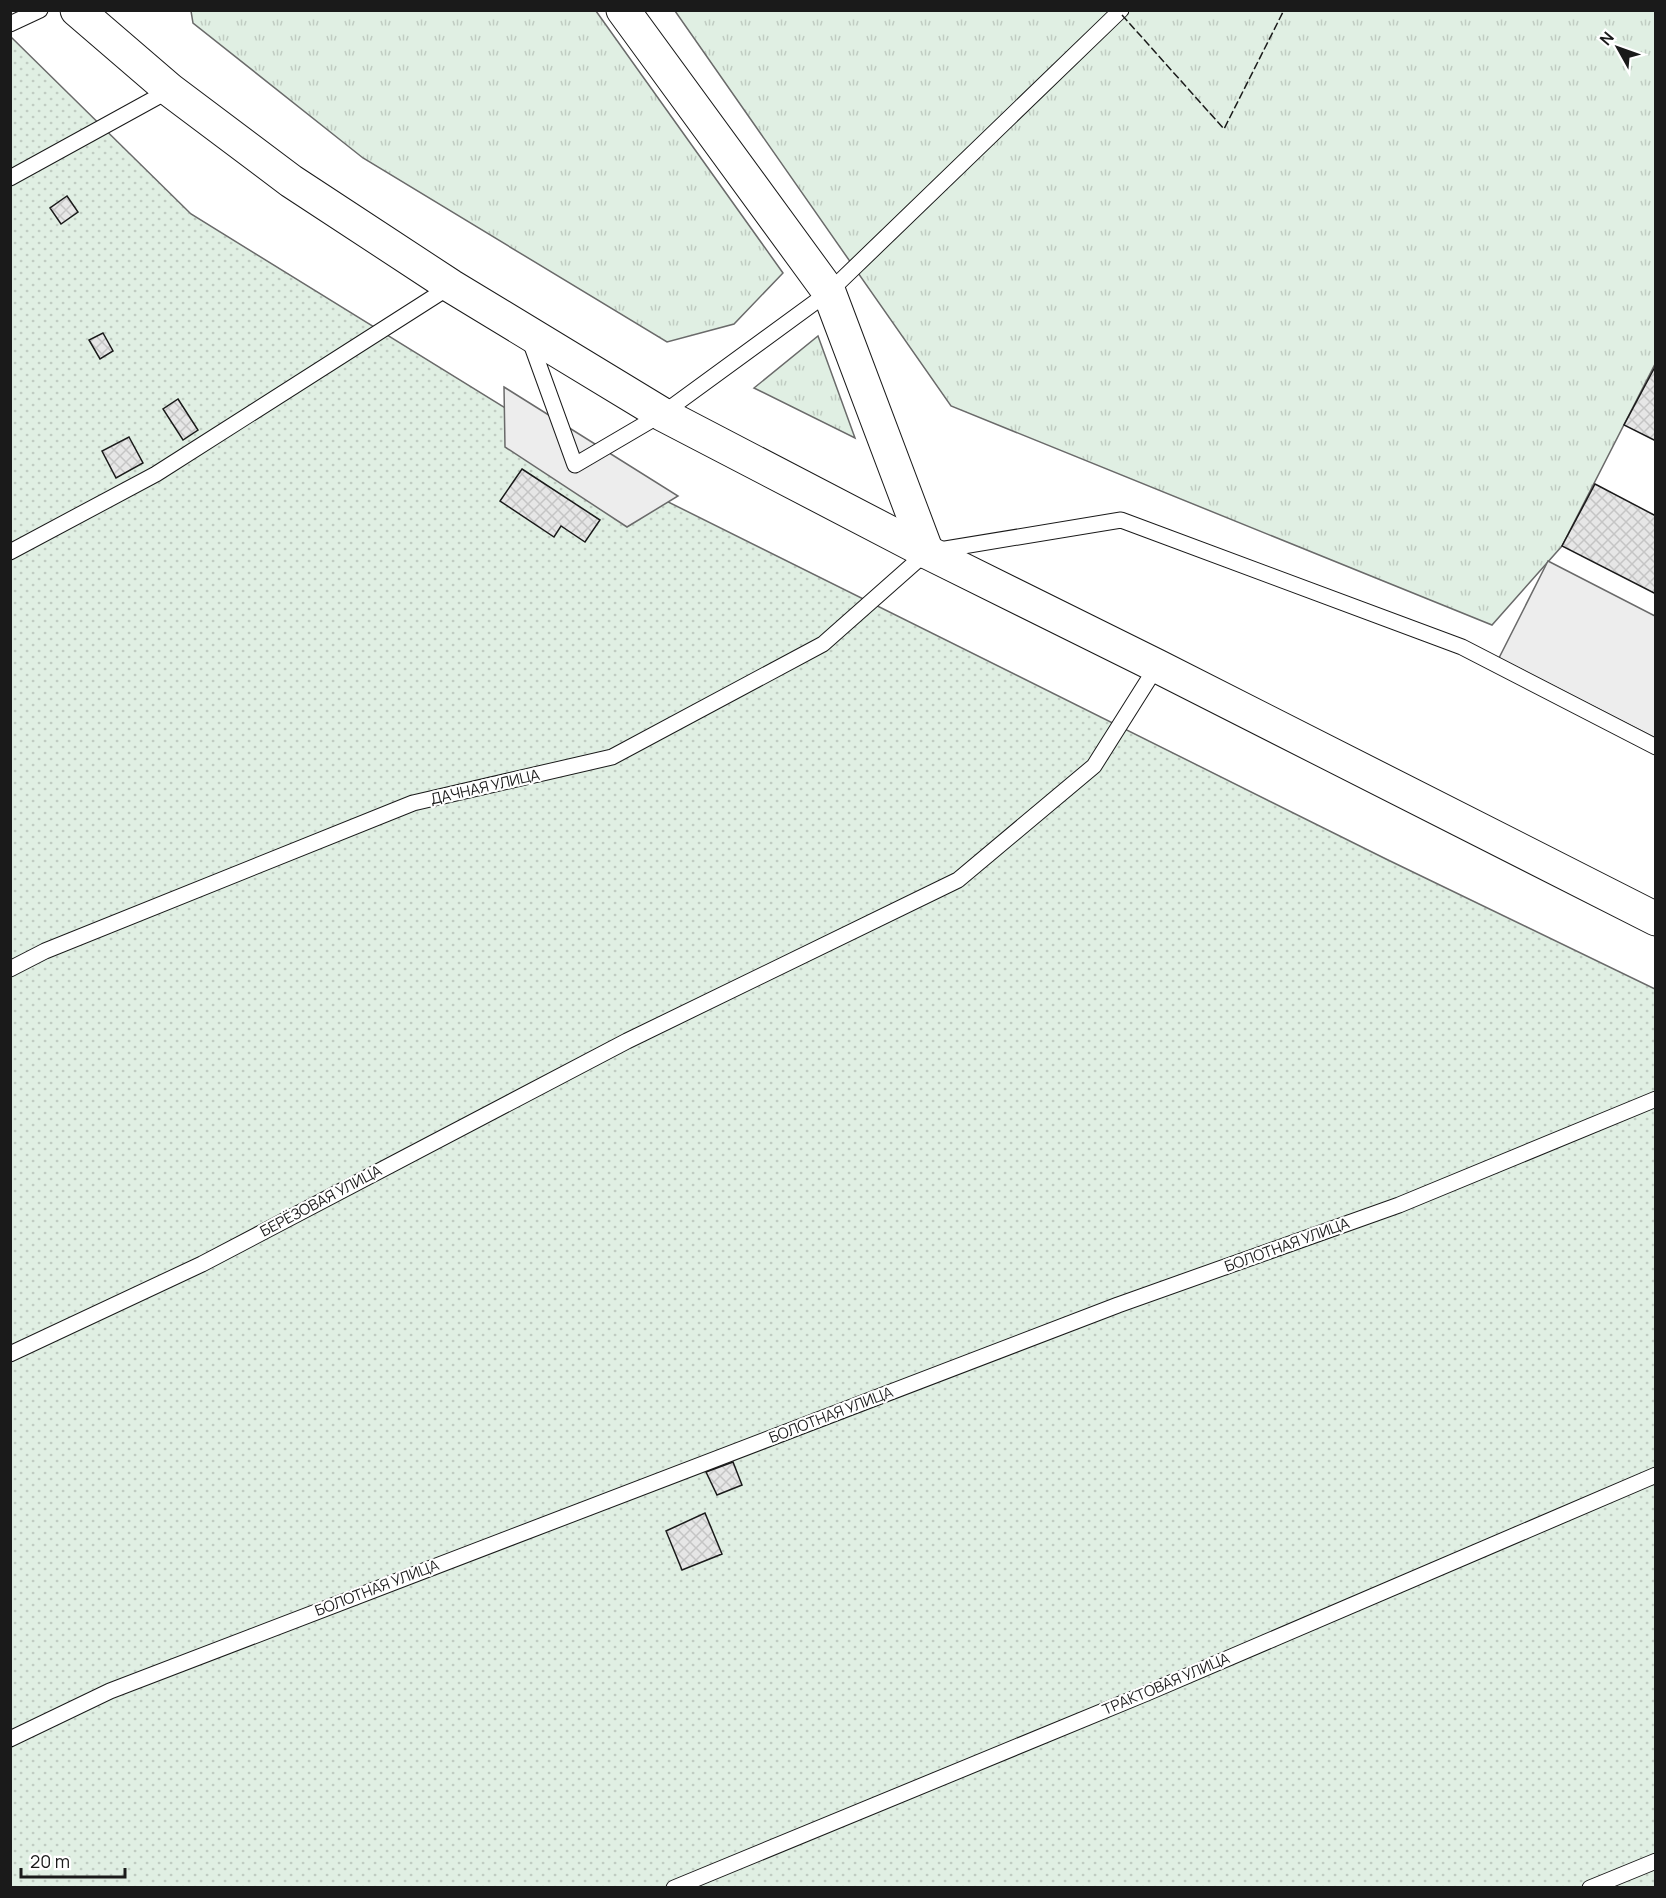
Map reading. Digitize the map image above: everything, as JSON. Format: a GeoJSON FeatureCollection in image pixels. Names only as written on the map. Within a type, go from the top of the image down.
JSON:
{"type":"FeatureCollection","features":[{"type":"Feature","properties":{"kind":"main road"},"geometry":{"type":"LineString","coordinates":[[77,10],[170,90],[291,181],[451,286],[662,414],[927,552],[1656,919]]}},
{"type":"Feature","properties":{"kind":"main road"},"geometry":{"type":"LineString","coordinates":[[623,10],[829,292],[927,552]]}},
{"type":"Feature","properties":{"kind":"lane"},"geometry":{"type":"LineString","coordinates":[[10,24],[40,10]]}},
{"type":"Feature","properties":{"kind":"lane"},"geometry":{"type":"LineString","coordinates":[[527,333],[575,465],[662,414],[829,292],[1121,10]]}},
{"type":"Feature","properties":{"kind":"lane"},"geometry":{"type":"LineString","coordinates":[[10,178],[170,90]]}},
{"type":"Feature","properties":{"kind":"lane"},"geometry":{"type":"LineString","coordinates":[[10,552],[156,474],[451,286]]}},
{"type":"Feature","properties":{"kind":"lane"},"geometry":{"type":"LineString","coordinates":[[927,552],[1121,520],[1462,647],[1656,747]]}},
{"type":"Feature","properties":{"kind":"lane","name":"ДАЧНАЯ УЛИЦА"},"geometry":{"type":"LineString","coordinates":[[10,969],[45,951],[413,803],[612,757],[823,644],[927,552]]}},
{"type":"Feature","properties":{"kind":"lane","name":"БЕРЁЗОВАЯ УЛИЦА"},"geometry":{"type":"LineString","coordinates":[[10,1354],[202,1264],[627,1041],[958,879],[1094,766],[1157,666]]}},
{"type":"Feature","properties":{"kind":"lane","name":"БОЛОТНАЯ УЛИЦА"},"geometry":{"type":"LineString","coordinates":[[10,1739],[110,1690],[1118,1305],[1399,1205],[1656,1099]]}},
{"type":"Feature","properties":{"kind":"lane","name":"ТРАКТОВАЯ УЛИЦА"},"geometry":{"type":"LineString","coordinates":[[674,1887],[1136,1697],[1656,1475]]}},
{"type":"Feature","properties":{"kind":"lane"},"geometry":{"type":"LineString","coordinates":[[1590,1887],[1656,1860]]}},
{"type":"Feature","properties":{"kind":"green space"},"geometry":{"type":"Polygon","coordinates":[[[191,11],[596,11],[783,273],[734,324],[667,342],[363,158],[193,23],[191,11]]]}},
{"type":"Feature","properties":{"kind":"green space"},"geometry":{"type":"Polygon","coordinates":[[[675,11],[1655,11],[1655,364],[1562,546],[1492,625],[951,406],[675,11]]]}},
{"type":"Feature","properties":{"kind":"green space"},"geometry":{"type":"Polygon","coordinates":[[[10,36],[191,214],[614,475],[1386,859],[1655,989],[1655,1887],[11,1887],[10,36]]]}},
{"type":"Feature","properties":{"kind":"green space"},"geometry":{"type":"Polygon","coordinates":[[[818,336],[855,438],[754,388],[818,336]]]}},
{"type":"Feature","properties":{"kind":"shaded area"},"geometry":{"type":"Polygon","coordinates":[[[504,387],[678,496],[627,527],[505,447],[504,387]]]}},
{"type":"Feature","properties":{"kind":"shaded area"},"geometry":{"type":"Polygon","coordinates":[[[1548,561],[1655,616],[1655,738],[1499,658],[1548,561]]]}},
{"type":"Feature","properties":{"kind":"building"},"geometry":{"type":"Polygon","coordinates":[[[67,196],[78,212],[61,224],[50,208],[67,196]]]}},
{"type":"Feature","properties":{"kind":"building"},"geometry":{"type":"Polygon","coordinates":[[[103,333],[113,351],[100,359],[89,340],[103,333]]]}},
{"type":"Feature","properties":{"kind":"building"},"geometry":{"type":"Polygon","coordinates":[[[1656,365],[1656,441],[1624,425],[1656,365]]]}},
{"type":"Feature","properties":{"kind":"building"},"geometry":{"type":"Polygon","coordinates":[[[178,399],[198,430],[183,440],[163,409],[178,399]]]}},
{"type":"Feature","properties":{"kind":"building"},"geometry":{"type":"Polygon","coordinates":[[[129,437],[143,463],[116,478],[102,451],[129,437]]]}},
{"type":"Feature","properties":{"kind":"building"},"geometry":{"type":"Polygon","coordinates":[[[522,469],[600,520],[585,542],[561,526],[554,537],[500,501],[522,469]]]}},
{"type":"Feature","properties":{"kind":"building"},"geometry":{"type":"Polygon","coordinates":[[[1595,484],[1656,516],[1656,594],[1562,546],[1595,484]]]}},
{"type":"Feature","properties":{"kind":"building"},"geometry":{"type":"Polygon","coordinates":[[[733,1462],[742,1485],[717,1495],[706,1472],[733,1462]]]}},
{"type":"Feature","properties":{"kind":"building"},"geometry":{"type":"Polygon","coordinates":[[[705,1513],[722,1554],[682,1570],[666,1531],[705,1513]]]}},
{"type":"Feature","properties":{"kind":"fence"},"geometry":{"type":"LineString","coordinates":[[1122,15],[1224,129],[1284,10]]}}]}
